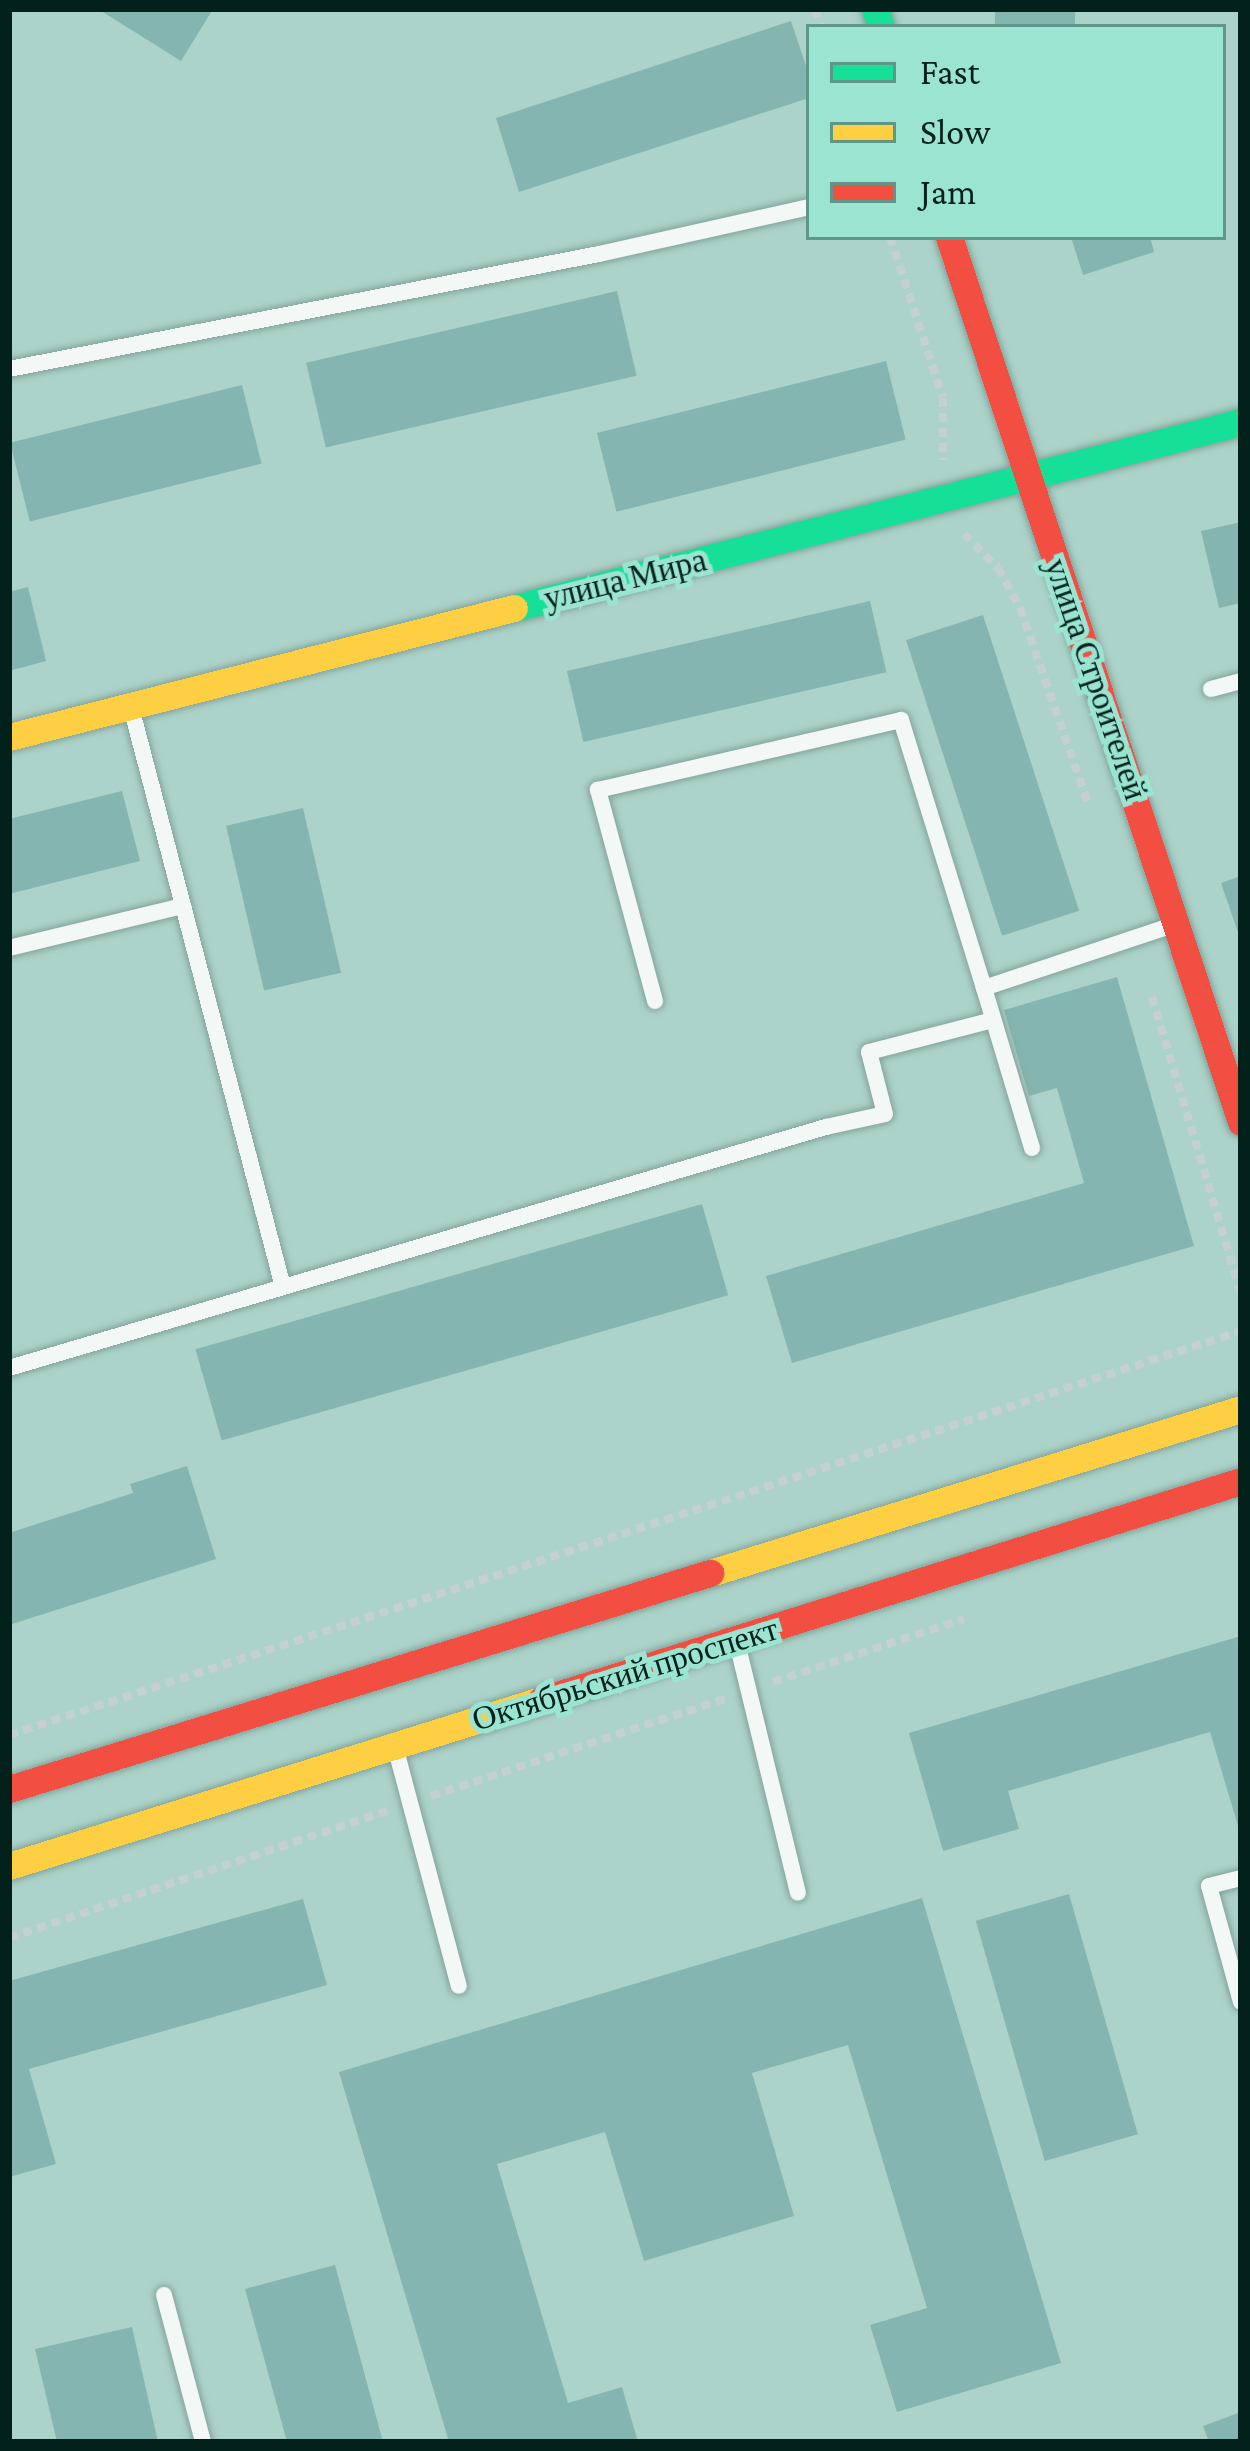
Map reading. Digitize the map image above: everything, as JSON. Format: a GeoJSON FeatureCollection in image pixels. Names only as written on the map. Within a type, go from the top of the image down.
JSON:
{"type":"FeatureCollection","features":[{"type":"Feature","properties":{"kind":"main road","name":"улица Строителей"},"geometry":{"type":"LineString","coordinates":[[950,240],[1241,1122]]}},
{"type":"Feature","properties":{"kind":"main road","name":"улица Мира"},"geometry":{"type":"LineString","coordinates":[[9,737],[1241,422]]}},
{"type":"Feature","properties":{"kind":"main road"},"geometry":{"type":"LineString","coordinates":[[9,1789],[1241,1409]]}},
{"type":"Feature","properties":{"kind":"main road","name":"Октябрьский проспект"},"geometry":{"type":"LineString","coordinates":[[9,1866],[1241,1481]]}},
{"type":"Feature","properties":{"kind":"lane"},"geometry":{"type":"LineString","coordinates":[[9,369],[575,259],[806,208]]}},
{"type":"Feature","properties":{"kind":"lane"},"geometry":{"type":"LineString","coordinates":[[1211,688],[1241,681]]}},
{"type":"Feature","properties":{"kind":"lane"},"geometry":{"type":"LineString","coordinates":[[130,704],[284,1288]]}},
{"type":"Feature","properties":{"kind":"lane"},"geometry":{"type":"LineString","coordinates":[[655,1000],[598,790],[902,720],[1033,1148]]}},
{"type":"Feature","properties":{"kind":"lane"},"geometry":{"type":"LineString","coordinates":[[9,948],[183,905]]}},
{"type":"Feature","properties":{"kind":"lane"},"geometry":{"type":"LineString","coordinates":[[984,988],[1177,924]]}},
{"type":"Feature","properties":{"kind":"lane"},"geometry":{"type":"LineString","coordinates":[[9,1368],[826,1127],[885,1114],[869,1052],[993,1020]]}},
{"type":"Feature","properties":{"kind":"lane"},"geometry":{"type":"LineString","coordinates":[[735,1639],[799,1893]]}},
{"type":"Feature","properties":{"kind":"lane"},"geometry":{"type":"LineString","coordinates":[[395,1746],[459,1986]]}},
{"type":"Feature","properties":{"kind":"lane"},"geometry":{"type":"LineString","coordinates":[[1241,1878],[1209,1886],[1241,2002]]}},
{"type":"Feature","properties":{"kind":"lane"},"geometry":{"type":"LineString","coordinates":[[164,2295],[203,2442]]}},
{"type":"Feature","properties":{"kind":"path"},"geometry":{"type":"LineString","coordinates":[[891,240],[943,398],[943,460]]}},
{"type":"Feature","properties":{"kind":"path"},"geometry":{"type":"LineString","coordinates":[[959,529],[998,568],[1021,608],[1096,828]]}},
{"type":"Feature","properties":{"kind":"path"},"geometry":{"type":"LineString","coordinates":[[1134,938],[1241,1294]]}},
{"type":"Feature","properties":{"kind":"path"},"geometry":{"type":"LineString","coordinates":[[9,1735],[1241,1331]]}},
{"type":"Feature","properties":{"kind":"path"},"geometry":{"type":"LineString","coordinates":[[9,1938],[973,1616]]}},
{"type":"Feature","properties":{"kind":"building"},"geometry":{"type":"Polygon","coordinates":[[[98,9],[213,9],[181,61],[98,9]]]}},
{"type":"Feature","properties":{"kind":"building"},"geometry":{"type":"Polygon","coordinates":[[[995,9],[1075,9],[1075,24],[995,24],[995,9]]]}},
{"type":"Feature","properties":{"kind":"building"},"geometry":{"type":"Polygon","coordinates":[[[791,21],[806,66],[806,99],[519,192],[496,118],[791,21]]]}},
{"type":"Feature","properties":{"kind":"building"},"geometry":{"type":"Polygon","coordinates":[[[1072,240],[1151,240],[1154,252],[1083,275],[1072,240]]]}},
{"type":"Feature","properties":{"kind":"building"},"geometry":{"type":"Polygon","coordinates":[[[617,291],[637,376],[326,448],[306,363],[617,291]]]}},
{"type":"Feature","properties":{"kind":"building"},"geometry":{"type":"Polygon","coordinates":[[[886,361],[906,440],[616,512],[597,433],[886,361]]]}},
{"type":"Feature","properties":{"kind":"building"},"geometry":{"type":"Polygon","coordinates":[[[242,385],[262,464],[30,521],[10,443],[242,385]]]}},
{"type":"Feature","properties":{"kind":"building"},"geometry":{"type":"Polygon","coordinates":[[[1241,522],[1241,603],[1219,608],[1201,531],[1241,522]]]}},
{"type":"Feature","properties":{"kind":"building"},"geometry":{"type":"Polygon","coordinates":[[[28,587],[46,661],[9,671],[9,592],[28,587]]]}},
{"type":"Feature","properties":{"kind":"building"},"geometry":{"type":"Polygon","coordinates":[[[870,601],[886,672],[583,742],[567,671],[870,601]]]}},
{"type":"Feature","properties":{"kind":"building"},"geometry":{"type":"Polygon","coordinates":[[[983,615],[1079,911],[1002,936],[906,640],[983,615]]]}},
{"type":"Feature","properties":{"kind":"building"},"geometry":{"type":"Polygon","coordinates":[[[122,791],[140,861],[9,894],[9,819],[122,791]]]}},
{"type":"Feature","properties":{"kind":"building"},"geometry":{"type":"Polygon","coordinates":[[[303,808],[341,973],[264,990],[226,826],[303,808]]]}},
{"type":"Feature","properties":{"kind":"building"},"geometry":{"type":"Polygon","coordinates":[[[1241,876],[1241,938],[1240,938],[1221,883],[1241,876]]]}},
{"type":"Feature","properties":{"kind":"building"},"geometry":{"type":"Polygon","coordinates":[[[1117,977],[1194,1246],[792,1363],[766,1276],[1084,1183],[1057,1088],[1029,1096],[1004,1010],[1117,977]]]}},
{"type":"Feature","properties":{"kind":"building"},"geometry":{"type":"Polygon","coordinates":[[[702,1204],[728,1295],[222,1441],[195,1349],[702,1204]]]}},
{"type":"Feature","properties":{"kind":"building"},"geometry":{"type":"Polygon","coordinates":[[[187,1466],[216,1559],[9,1625],[9,1533],[133,1493],[130,1484],[187,1466]]]}},
{"type":"Feature","properties":{"kind":"building"},"geometry":{"type":"Polygon","coordinates":[[[1241,1636],[1241,1836],[1210,1732],[1008,1791],[1019,1829],[943,1851],[909,1733],[1241,1636]]]}},
{"type":"Feature","properties":{"kind":"building"},"geometry":{"type":"Polygon","coordinates":[[[1069,1894],[1138,2134],[1045,2161],[976,1921],[1069,1894]]]}},
{"type":"Feature","properties":{"kind":"building"},"geometry":{"type":"Polygon","coordinates":[[[922,1898],[1061,2363],[897,2412],[870,2325],[927,2308],[848,2045],[752,2073],[794,2216],[644,2261],[605,2132],[497,2164],[568,2403],[622,2387],[638,2442],[449,2442],[339,2072],[922,1898]]]}},
{"type":"Feature","properties":{"kind":"building"},"geometry":{"type":"Polygon","coordinates":[[[303,1899],[327,1985],[29,2069],[56,2164],[9,2177],[9,1981],[303,1899]]]}},
{"type":"Feature","properties":{"kind":"building"},"geometry":{"type":"Polygon","coordinates":[[[335,2265],[383,2442],[287,2442],[245,2289],[335,2265]]]}},
{"type":"Feature","properties":{"kind":"building"},"geometry":{"type":"Polygon","coordinates":[[[132,2327],[158,2442],[57,2442],[35,2349],[132,2327]]]}},
{"type":"Feature","properties":{"kind":"building"},"geometry":{"type":"Polygon","coordinates":[[[1241,2412],[1241,2442],[1209,2442],[1203,2426],[1241,2412]]]}},
{"type":"Feature","properties":{"kind":"traffic: fast"},"geometry":{"type":"LineString","coordinates":[[875,9],[880,24]]}},
{"type":"Feature","properties":{"kind":"traffic: fast"},"geometry":{"type":"LineString","coordinates":[[514,608],[1241,422]]}},
{"type":"Feature","properties":{"kind":"traffic: slow"},"geometry":{"type":"LineString","coordinates":[[9,737],[514,608]]}},
{"type":"Feature","properties":{"kind":"traffic: slow"},"geometry":{"type":"LineString","coordinates":[[710,1573],[1241,1409]]}},
{"type":"Feature","properties":{"kind":"traffic: slow"},"geometry":{"type":"LineString","coordinates":[[9,1866],[541,1700]]}},
{"type":"Feature","properties":{"kind":"traffic: jam"},"geometry":{"type":"LineString","coordinates":[[950,240],[1241,1122]]}},
{"type":"Feature","properties":{"kind":"traffic: jam"},"geometry":{"type":"LineString","coordinates":[[541,1700],[1241,1481]]}},
{"type":"Feature","properties":{"kind":"traffic: jam"},"geometry":{"type":"LineString","coordinates":[[9,1789],[710,1573]]}}]}
